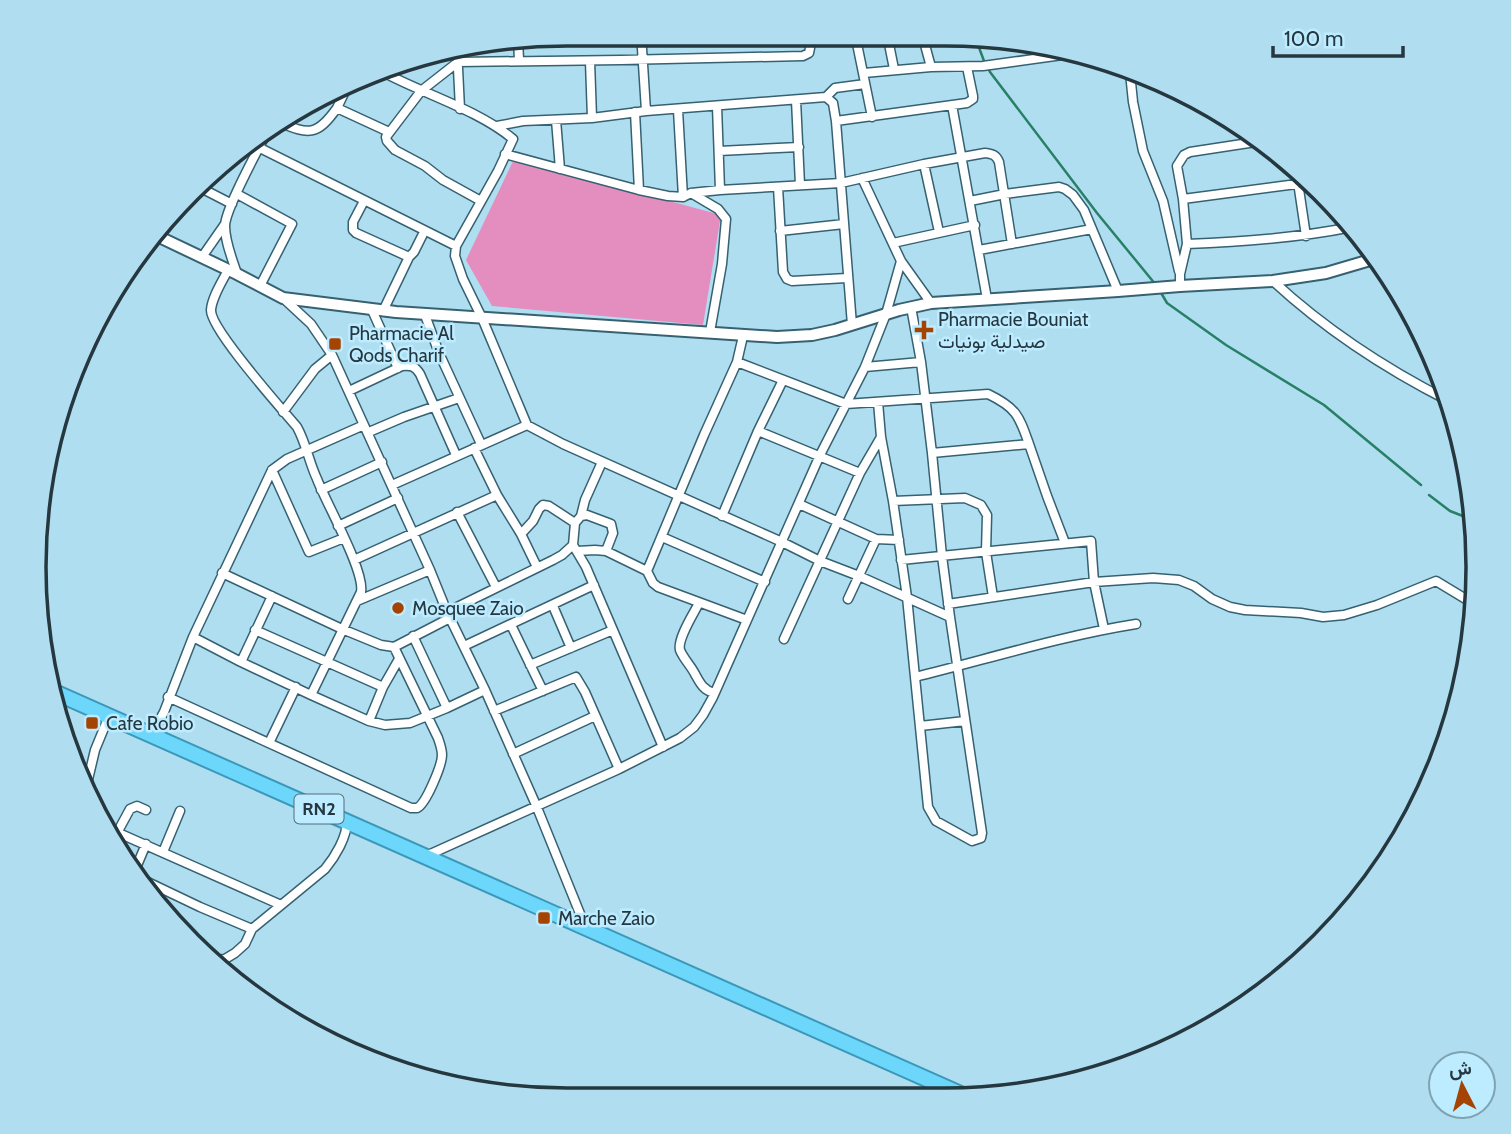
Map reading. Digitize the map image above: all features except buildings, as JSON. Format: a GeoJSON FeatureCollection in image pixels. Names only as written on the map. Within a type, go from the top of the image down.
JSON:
{"type":"FeatureCollection","features":[{"type":"Feature","properties":{"kind":"highway","name":"RN2"},"geometry":{"type":"LineString","coordinates":[[62,697],[152,734],[947,1088]]}},
{"type":"Feature","properties":{"kind":"street"},"geometry":{"type":"LineString","coordinates":[[641,46],[646,111]]}},
{"type":"Feature","properties":{"kind":"street"},"geometry":{"type":"LineString","coordinates":[[481,201],[395,150],[386,137],[421,91],[458,62],[803,56],[809,52],[810,46]]}},
{"type":"Feature","properties":{"kind":"street"},"geometry":{"type":"LineString","coordinates":[[858,46],[872,117]]}},
{"type":"Feature","properties":{"kind":"street"},"geometry":{"type":"LineString","coordinates":[[889,46],[894,69]]}},
{"type":"Feature","properties":{"kind":"street"},"geometry":{"type":"LineString","coordinates":[[925,46],[930,67]]}},
{"type":"Feature","properties":{"kind":"street"},"geometry":{"type":"LineString","coordinates":[[518,48],[519,60]]}},
{"type":"Feature","properties":{"kind":"street"},"geometry":{"type":"LineString","coordinates":[[864,73],[894,69],[967,67],[1046,56]]}},
{"type":"Feature","properties":{"kind":"street"},"geometry":{"type":"LineString","coordinates":[[458,58],[460,109]]}},
{"type":"Feature","properties":{"kind":"street"},"geometry":{"type":"LineString","coordinates":[[590,61],[592,118]]}},
{"type":"Feature","properties":{"kind":"street"},"geometry":{"type":"LineString","coordinates":[[836,121],[967,103],[974,96],[967,67]]}},
{"type":"Feature","properties":{"kind":"street"},"geometry":{"type":"LineString","coordinates":[[391,76],[497,125],[513,139]]}},
{"type":"Feature","properties":{"kind":"street"},"geometry":{"type":"LineString","coordinates":[[1131,80],[1143,151],[1163,201],[1180,280]]}},
{"type":"Feature","properties":{"kind":"street"},"geometry":{"type":"LineString","coordinates":[[497,125],[826,97],[835,88],[865,84]]}},
{"type":"Feature","properties":{"kind":"street"},"geometry":{"type":"LineString","coordinates":[[289,126],[307,132],[324,124],[343,96]]}},
{"type":"Feature","properties":{"kind":"street"},"geometry":{"type":"LineString","coordinates":[[826,97],[833,103],[836,121],[852,325]]}},
{"type":"Feature","properties":{"kind":"street"},"geometry":{"type":"LineString","coordinates":[[796,100],[800,185]]}},
{"type":"Feature","properties":{"kind":"street"},"geometry":{"type":"LineString","coordinates":[[953,105],[987,299]]}},
{"type":"Feature","properties":{"kind":"street"},"geometry":{"type":"LineString","coordinates":[[716,106],[720,190]]}},
{"type":"Feature","properties":{"kind":"street"},"geometry":{"type":"LineString","coordinates":[[337,108],[389,132]]}},
{"type":"Feature","properties":{"kind":"street"},"geometry":{"type":"LineString","coordinates":[[678,110],[687,195]]}},
{"type":"Feature","properties":{"kind":"street"},"geometry":{"type":"LineString","coordinates":[[635,113],[639,190]]}},
{"type":"Feature","properties":{"kind":"street"},"geometry":{"type":"LineString","coordinates":[[556,120],[560,169]]}},
{"type":"Feature","properties":{"kind":"street"},"geometry":{"type":"LineString","coordinates":[[523,121],[456,246],[455,256],[527,425],[562,444],[950,617]]}},
{"type":"Feature","properties":{"kind":"street"},"geometry":{"type":"LineString","coordinates":[[1180,280],[1187,244],[1184,199],[1177,166],[1184,155],[1190,152],[1248,143]]}},
{"type":"Feature","properties":{"kind":"street"},"geometry":{"type":"LineString","coordinates":[[258,147],[456,246]]}},
{"type":"Feature","properties":{"kind":"street"},"geometry":{"type":"LineString","coordinates":[[719,150],[799,147]]}},
{"type":"Feature","properties":{"kind":"street"},"geometry":{"type":"LineString","coordinates":[[202,257],[225,224],[255,150]]}},
{"type":"Feature","properties":{"kind":"street"},"geometry":{"type":"LineString","coordinates":[[505,154],[668,196],[841,183],[924,164],[992,154],[997,157],[1012,244]]}},
{"type":"Feature","properties":{"kind":"street"},"geometry":{"type":"LineString","coordinates":[[924,164],[939,232]]}},
{"type":"Feature","properties":{"kind":"street"},"geometry":{"type":"LineString","coordinates":[[862,178],[901,261],[930,303]]}},
{"type":"Feature","properties":{"kind":"street"},"geometry":{"type":"LineString","coordinates":[[1184,199],[1298,184]]}},
{"type":"Feature","properties":{"kind":"street"},"geometry":{"type":"LineString","coordinates":[[1299,185],[1306,236]]}},
{"type":"Feature","properties":{"kind":"street"},"geometry":{"type":"LineString","coordinates":[[778,187],[783,272],[787,279],[847,278]]}},
{"type":"Feature","properties":{"kind":"street"},"geometry":{"type":"LineString","coordinates":[[970,201],[1059,187],[1065,189],[1084,210],[1118,291]]}},
{"type":"Feature","properties":{"kind":"street"},"geometry":{"type":"LineString","coordinates":[[206,191],[232,204]]}},
{"type":"Feature","properties":{"kind":"street"},"geometry":{"type":"LineString","coordinates":[[237,194],[292,224],[260,286]]}},
{"type":"Feature","properties":{"kind":"street"},"geometry":{"type":"LineString","coordinates":[[687,195],[718,209],[726,219],[722,264],[710,332]]}},
{"type":"Feature","properties":{"kind":"street"},"geometry":{"type":"LineString","coordinates":[[364,201],[353,222],[353,230],[409,257]]}},
{"type":"Feature","properties":{"kind":"street"},"geometry":{"type":"LineString","coordinates":[[225,224],[233,272],[212,304],[211,316],[282,412],[297,427],[321,490],[354,560],[362,586],[311,695]]}},
{"type":"Feature","properties":{"kind":"street"},"geometry":{"type":"LineString","coordinates":[[780,230],[844,224]]}},
{"type":"Feature","properties":{"kind":"street"},"geometry":{"type":"LineString","coordinates":[[893,243],[975,225]]}},
{"type":"Feature","properties":{"kind":"street"},"geometry":{"type":"LineString","coordinates":[[979,250],[1092,229]]}},
{"type":"Feature","properties":{"kind":"street"},"geometry":{"type":"LineString","coordinates":[[1187,244],[1264,241],[1341,229]]}},
{"type":"Feature","properties":{"kind":"street"},"geometry":{"type":"LineString","coordinates":[[398,368],[378,310],[424,232]]}},
{"type":"Feature","properties":{"kind":"street"},"geometry":{"type":"LineString","coordinates":[[162,238],[283,298],[310,324],[332,355],[536,805],[585,927]]}},
{"type":"Feature","properties":{"kind":"street"},"geometry":{"type":"LineString","coordinates":[[426,856],[663,747],[680,738],[704,715],[820,456],[865,367],[886,314],[901,261]]}},
{"type":"Feature","properties":{"kind":"street"},"geometry":{"type":"LineString","coordinates":[[283,298],[425,315],[777,337],[812,335],[930,303],[1166,287],[1180,280],[1273,281],[1326,273],[1366,261]]}},
{"type":"Feature","properties":{"kind":"street"},"geometry":{"type":"LineString","coordinates":[[1273,281],[1312,316],[1360,349],[1436,395]]}},
{"type":"Feature","properties":{"kind":"street"},"geometry":{"type":"LineString","coordinates":[[878,402],[881,437],[907,597],[928,807],[936,821],[972,841],[977,840],[982,833],[948,604],[938,499],[911,307]]}},
{"type":"Feature","properties":{"kind":"street"},"geometry":{"type":"LineString","coordinates":[[425,315],[497,495],[537,567]]}},
{"type":"Feature","properties":{"kind":"street"},"geometry":{"type":"LineString","coordinates":[[648,571],[737,362],[743,336]]}},
{"type":"Feature","properties":{"kind":"street"},"geometry":{"type":"LineString","coordinates":[[282,412],[315,369],[332,355]]}},
{"type":"Feature","properties":{"kind":"street"},"geometry":{"type":"LineString","coordinates":[[737,362],[846,404],[988,394],[1008,405],[1017,413],[1030,444],[1046,496],[1065,543]]}},
{"type":"Feature","properties":{"kind":"street"},"geometry":{"type":"LineString","coordinates":[[865,367],[920,362]]}},
{"type":"Feature","properties":{"kind":"street"},"geometry":{"type":"LineString","coordinates":[[349,391],[398,368],[409,365],[415,367],[456,455]]}},
{"type":"Feature","properties":{"kind":"street"},"geometry":{"type":"LineString","coordinates":[[722,516],[783,380]]}},
{"type":"Feature","properties":{"kind":"street"},"geometry":{"type":"LineString","coordinates":[[152,734],[164,712],[192,637],[272,470],[306,450],[459,398]]}},
{"type":"Feature","properties":{"kind":"street"},"geometry":{"type":"LineString","coordinates":[[392,485],[527,425]]}},
{"type":"Feature","properties":{"kind":"street"},"geometry":{"type":"LineString","coordinates":[[758,431],[860,473]]}},
{"type":"Feature","properties":{"kind":"street"},"geometry":{"type":"LineString","coordinates":[[785,639],[860,473],[881,437]]}},
{"type":"Feature","properties":{"kind":"street"},"geometry":{"type":"LineString","coordinates":[[932,453],[1030,444]]}},
{"type":"Feature","properties":{"kind":"street"},"geometry":{"type":"LineString","coordinates":[[321,490],[382,462]]}},
{"type":"Feature","properties":{"kind":"street"},"geometry":{"type":"LineString","coordinates":[[603,462],[578,519],[575,548],[586,567],[663,747]]}},
{"type":"Feature","properties":{"kind":"street"},"geometry":{"type":"LineString","coordinates":[[272,470],[309,552],[344,538]]}},
{"type":"Feature","properties":{"kind":"street"},"geometry":{"type":"LineString","coordinates":[[354,560],[497,495]]}},
{"type":"Feature","properties":{"kind":"street"},"geometry":{"type":"LineString","coordinates":[[338,526],[398,498]]}},
{"type":"Feature","properties":{"kind":"street"},"geometry":{"type":"LineString","coordinates":[[893,501],[965,498],[981,505],[987,515],[986,552],[993,597]]}},
{"type":"Feature","properties":{"kind":"street"},"geometry":{"type":"LineString","coordinates":[[799,504],[876,539],[898,540]]}},
{"type":"Feature","properties":{"kind":"street"},"geometry":{"type":"LineString","coordinates":[[521,534],[533,521],[541,506],[549,506],[578,519],[587,515],[611,524],[613,533],[606,551]]}},
{"type":"Feature","properties":{"kind":"street"},"geometry":{"type":"LineString","coordinates":[[457,512],[496,587]]}},
{"type":"Feature","properties":{"kind":"street"},"geometry":{"type":"LineString","coordinates":[[662,537],[765,582]]}},
{"type":"Feature","properties":{"kind":"street"},"geometry":{"type":"LineString","coordinates":[[848,599],[876,539]]}},
{"type":"Feature","properties":{"kind":"street"},"geometry":{"type":"LineString","coordinates":[[901,560],[1091,541],[1094,582],[1104,629]]}},
{"type":"Feature","properties":{"kind":"street"},"geometry":{"type":"LineString","coordinates":[[222,573],[342,629],[381,645],[394,647],[496,587],[575,548],[606,551],[648,571],[653,583],[658,587],[747,620]]}},
{"type":"Feature","properties":{"kind":"street"},"geometry":{"type":"LineString","coordinates":[[357,601],[430,570]]}},
{"type":"Feature","properties":{"kind":"street"},"geometry":{"type":"LineString","coordinates":[[948,604],[1094,582],[1153,578],[1179,580],[1230,607],[1323,617],[1344,615],[1377,605],[1436,581],[1464,598]]}},
{"type":"Feature","properties":{"kind":"street"},"geometry":{"type":"LineString","coordinates":[[464,646],[594,586]]}},
{"type":"Feature","properties":{"kind":"street"},"geometry":{"type":"LineString","coordinates":[[241,662],[272,596]]}},
{"type":"Feature","properties":{"kind":"street"},"geometry":{"type":"LineString","coordinates":[[699,603],[681,637],[680,650],[701,685],[713,693]]}},
{"type":"Feature","properties":{"kind":"street"},"geometry":{"type":"LineString","coordinates":[[553,606],[572,648]]}},
{"type":"Feature","properties":{"kind":"street"},"geometry":{"type":"LineString","coordinates":[[915,677],[1006,652],[1136,624]]}},
{"type":"Feature","properties":{"kind":"street"},"geometry":{"type":"LineString","coordinates":[[511,625],[543,691]]}},
{"type":"Feature","properties":{"kind":"street"},"geometry":{"type":"LineString","coordinates":[[255,630],[383,687]]}},
{"type":"Feature","properties":{"kind":"street"},"geometry":{"type":"LineString","coordinates":[[530,665],[613,630]]}},
{"type":"Feature","properties":{"kind":"street"},"geometry":{"type":"LineString","coordinates":[[413,636],[447,708]]}},
{"type":"Feature","properties":{"kind":"street"},"geometry":{"type":"LineString","coordinates":[[192,637],[311,695],[369,721],[385,725],[410,723],[485,690]]}},
{"type":"Feature","properties":{"kind":"street"},"geometry":{"type":"LineString","coordinates":[[168,697],[414,808],[419,806],[425,797],[442,757],[438,738],[394,647]]}},
{"type":"Feature","properties":{"kind":"street"},"geometry":{"type":"LineString","coordinates":[[369,721],[383,687],[399,659]]}},
{"type":"Feature","properties":{"kind":"street"},"geometry":{"type":"LineString","coordinates":[[494,711],[573,677],[578,678],[619,769]]}},
{"type":"Feature","properties":{"kind":"street"},"geometry":{"type":"LineString","coordinates":[[270,743],[296,687]]}},
{"type":"Feature","properties":{"kind":"street"},"geometry":{"type":"LineString","coordinates":[[89,776],[95,750],[109,716]]}},
{"type":"Feature","properties":{"kind":"street"},"geometry":{"type":"LineString","coordinates":[[513,754],[596,716]]}},
{"type":"Feature","properties":{"kind":"street"},"geometry":{"type":"LineString","coordinates":[[920,726],[965,721]]}},
{"type":"Feature","properties":{"kind":"street"},"geometry":{"type":"LineString","coordinates":[[114,826],[130,809],[137,806],[146,810]]}},
{"type":"Feature","properties":{"kind":"street"},"geometry":{"type":"LineString","coordinates":[[163,852],[180,811]]}},
{"type":"Feature","properties":{"kind":"street"},"geometry":{"type":"LineString","coordinates":[[223,959],[245,944],[252,929],[329,864],[347,829],[347,821]]}},
{"type":"Feature","properties":{"kind":"street"},"geometry":{"type":"LineString","coordinates":[[118,833],[281,905]]}},
{"type":"Feature","properties":{"kind":"street"},"geometry":{"type":"LineString","coordinates":[[138,864],[146,844]]}},
{"type":"Feature","properties":{"kind":"street"},"geometry":{"type":"LineString","coordinates":[[153,885],[252,929]]}},
{"type":"Feature","properties":{"kind":"shaded area"},"geometry":{"type":"Polygon","coordinates":[[[514,159],[721,215],[703,325],[492,306],[466,260],[514,159]]]}},
{"type":"Feature","properties":{"kind":"waterway"},"geometry":{"type":"LineString","coordinates":[[979,47],[990,72],[1097,213],[1156,285]]}},
{"type":"Feature","properties":{"kind":"waterway"},"geometry":{"type":"LineString","coordinates":[[1160,291],[1167,303],[1226,345],[1324,405],[1421,485]]}},
{"type":"Feature","properties":{"kind":"waterway"},"geometry":{"type":"LineString","coordinates":[[1429,495],[1450,511],[1462,516]]}},
{"type":"Feature","properties":{"kind":"place","name":"Pharmacie Bouniat صيدلية بونيات"},"geometry":{"type":"Point","coordinates":[924,330]}},
{"type":"Feature","properties":{"kind":"place","name":"Pharmacie Al Qods Charif"},"geometry":{"type":"Point","coordinates":[335,344]}},
{"type":"Feature","properties":{"kind":"place","name":"Mosquee Zaio"},"geometry":{"type":"Point","coordinates":[398,608]}},
{"type":"Feature","properties":{"kind":"place","name":"Cafe Robio"},"geometry":{"type":"Point","coordinates":[92,723]}},
{"type":"Feature","properties":{"kind":"place","name":"Marche Zaio"},"geometry":{"type":"Point","coordinates":[544,918]}}]}
